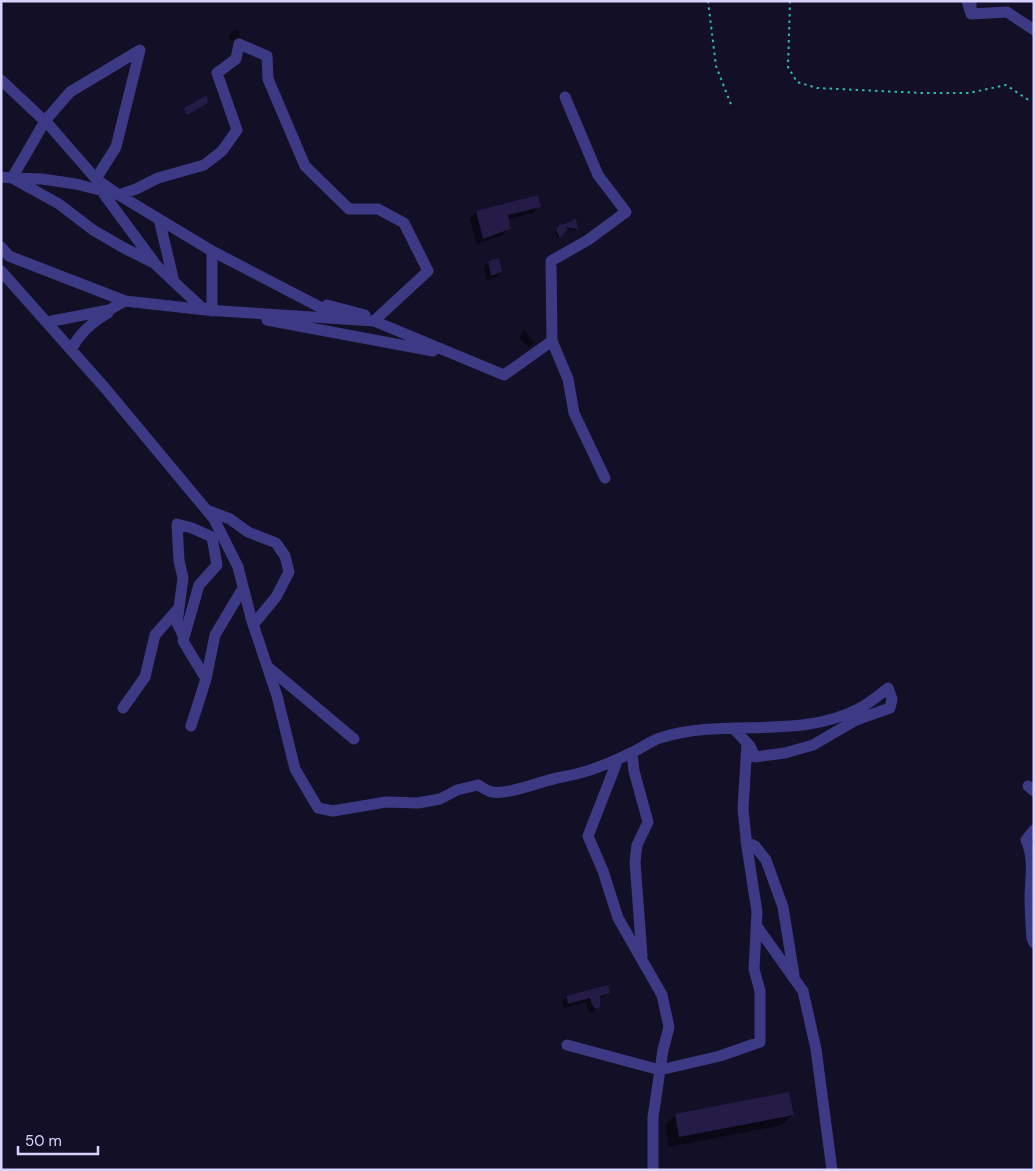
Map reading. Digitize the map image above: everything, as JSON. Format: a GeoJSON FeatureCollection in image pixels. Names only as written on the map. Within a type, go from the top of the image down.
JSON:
{"type":"FeatureCollection","features":[{"type":"Feature","properties":{"kind":"street"},"geometry":{"type":"LineString","coordinates":[[969,1],[972,14],[1007,12],[1034,30]]}},
{"type":"Feature","properties":{"kind":"street"},"geometry":{"type":"LineString","coordinates":[[1,247],[9,256],[120,304],[344,319],[375,320],[428,271],[404,223],[378,209],[349,209],[304,166],[268,79],[267,56],[239,44],[236,59],[217,73],[237,130],[222,151],[204,165],[158,178],[119,195],[100,189],[42,179],[7,177]]}},
{"type":"Feature","properties":{"kind":"street"},"geometry":{"type":"LineString","coordinates":[[7,177],[45,121],[70,92],[140,50],[116,147],[99,174]]}},
{"type":"Feature","properties":{"kind":"street"},"geometry":{"type":"LineString","coordinates":[[1,80],[45,121],[96,180],[212,250],[344,319]]}},
{"type":"Feature","properties":{"kind":"street"},"geometry":{"type":"LineString","coordinates":[[565,98],[598,176],[626,212],[588,240],[551,261],[552,341],[568,379],[574,413],[604,478]]}},
{"type":"Feature","properties":{"kind":"street"},"geometry":{"type":"LineString","coordinates":[[7,177],[59,204],[94,230],[154,263]]}},
{"type":"Feature","properties":{"kind":"street"},"geometry":{"type":"LineString","coordinates":[[100,189],[154,263],[201,307],[214,311],[457,355]]}},
{"type":"Feature","properties":{"kind":"street"},"geometry":{"type":"LineString","coordinates":[[159,219],[174,282]]}},
{"type":"Feature","properties":{"kind":"street"},"geometry":{"type":"LineString","coordinates":[[212,250],[214,311]]}},
{"type":"Feature","properties":{"kind":"street"},"geometry":{"type":"LineString","coordinates":[[1,271],[47,322],[214,519],[238,567],[253,624],[277,696],[295,769],[318,808],[333,811],[386,802],[418,803],[440,799],[457,790],[478,785],[491,792],[510,790],[582,773],[618,759],[659,738],[694,732],[734,729],[785,727],[816,723],[861,708],[888,688],[892,699],[890,708],[856,720],[813,745],[786,753],[755,757],[748,743],[734,729]]}},
{"type":"Feature","properties":{"kind":"street"},"geometry":{"type":"LineString","coordinates":[[305,299],[375,320],[504,375],[552,341]]}},
{"type":"Feature","properties":{"kind":"street"},"geometry":{"type":"LineString","coordinates":[[47,322],[109,310],[120,304]]}},
{"type":"Feature","properties":{"kind":"street"},"geometry":{"type":"LineString","coordinates":[[71,350],[76,339],[95,321],[120,304]]}},
{"type":"Feature","properties":{"kind":"street"},"geometry":{"type":"LineString","coordinates":[[207,511],[230,519],[248,532],[276,543],[285,556],[288,572],[276,597],[253,624]]}},
{"type":"Feature","properties":{"kind":"street"},"geometry":{"type":"LineString","coordinates":[[184,637],[177,623],[183,578],[179,561],[177,524],[212,537],[217,565],[199,585],[183,641],[206,679]]}},
{"type":"Feature","properties":{"kind":"street"},"geometry":{"type":"LineString","coordinates":[[191,726],[206,679],[215,635],[243,588]]}},
{"type":"Feature","properties":{"kind":"street"},"geometry":{"type":"LineString","coordinates":[[123,708],[145,677],[155,635],[178,609]]}},
{"type":"Feature","properties":{"kind":"street"},"geometry":{"type":"LineString","coordinates":[[267,666],[354,739]]}},
{"type":"Feature","properties":{"kind":"street"},"geometry":{"type":"LineString","coordinates":[[567,1045],[660,1070],[720,1056],[760,1042],[760,991],[754,969],[757,912],[743,809],[748,743]]}},
{"type":"Feature","properties":{"kind":"street"},"geometry":{"type":"LineString","coordinates":[[632,752],[634,771],[648,822],[637,845],[635,862],[643,960]]}},
{"type":"Feature","properties":{"kind":"street"},"geometry":{"type":"LineString","coordinates":[[618,759],[588,836],[603,871],[618,918],[662,995],[669,1027],[653,1117],[653,1170]]}},
{"type":"Feature","properties":{"kind":"street"},"geometry":{"type":"LineString","coordinates":[[1034,830],[1026,840],[1030,850],[1032,866],[1030,896],[1032,938],[1034,943]]}},
{"type":"Feature","properties":{"kind":"street"},"geometry":{"type":"LineString","coordinates":[[746,842],[756,846],[766,860],[783,907],[795,980]]}},
{"type":"Feature","properties":{"kind":"street"},"geometry":{"type":"LineString","coordinates":[[756,925],[803,991],[816,1049],[832,1170]]}},
{"type":"Feature","properties":{"kind":"path"},"geometry":{"type":"LineString","coordinates":[[708,1],[716,66],[732,107]]}},
{"type":"Feature","properties":{"kind":"path"},"geometry":{"type":"LineString","coordinates":[[790,1],[788,67],[797,82],[817,88],[922,93],[970,93],[1006,85],[1030,101]]}},
{"type":"Feature","properties":{"kind":"building"},"geometry":{"type":"Polygon","coordinates":[[[207,95],[208,103],[187,115],[184,108],[207,95]]]}},
{"type":"Feature","properties":{"kind":"building"},"geometry":{"type":"Polygon","coordinates":[[[538,195],[541,207],[508,215],[510,229],[483,239],[476,211],[538,195]]]}},
{"type":"Feature","properties":{"kind":"building"},"geometry":{"type":"Polygon","coordinates":[[[576,219],[578,229],[565,227],[568,229],[560,238],[556,230],[560,223],[562,225],[576,219]]]}},
{"type":"Feature","properties":{"kind":"building"},"geometry":{"type":"Polygon","coordinates":[[[499,258],[502,272],[491,276],[488,261],[499,258]]]}},
{"type":"Feature","properties":{"kind":"building"},"geometry":{"type":"Polygon","coordinates":[[[608,985],[610,993],[600,996],[600,1007],[597,1009],[593,1007],[590,998],[568,1004],[566,996],[608,985]]]}},
{"type":"Feature","properties":{"kind":"building"},"geometry":{"type":"Polygon","coordinates":[[[789,1092],[794,1115],[679,1137],[675,1114],[789,1092]]]}}]}
